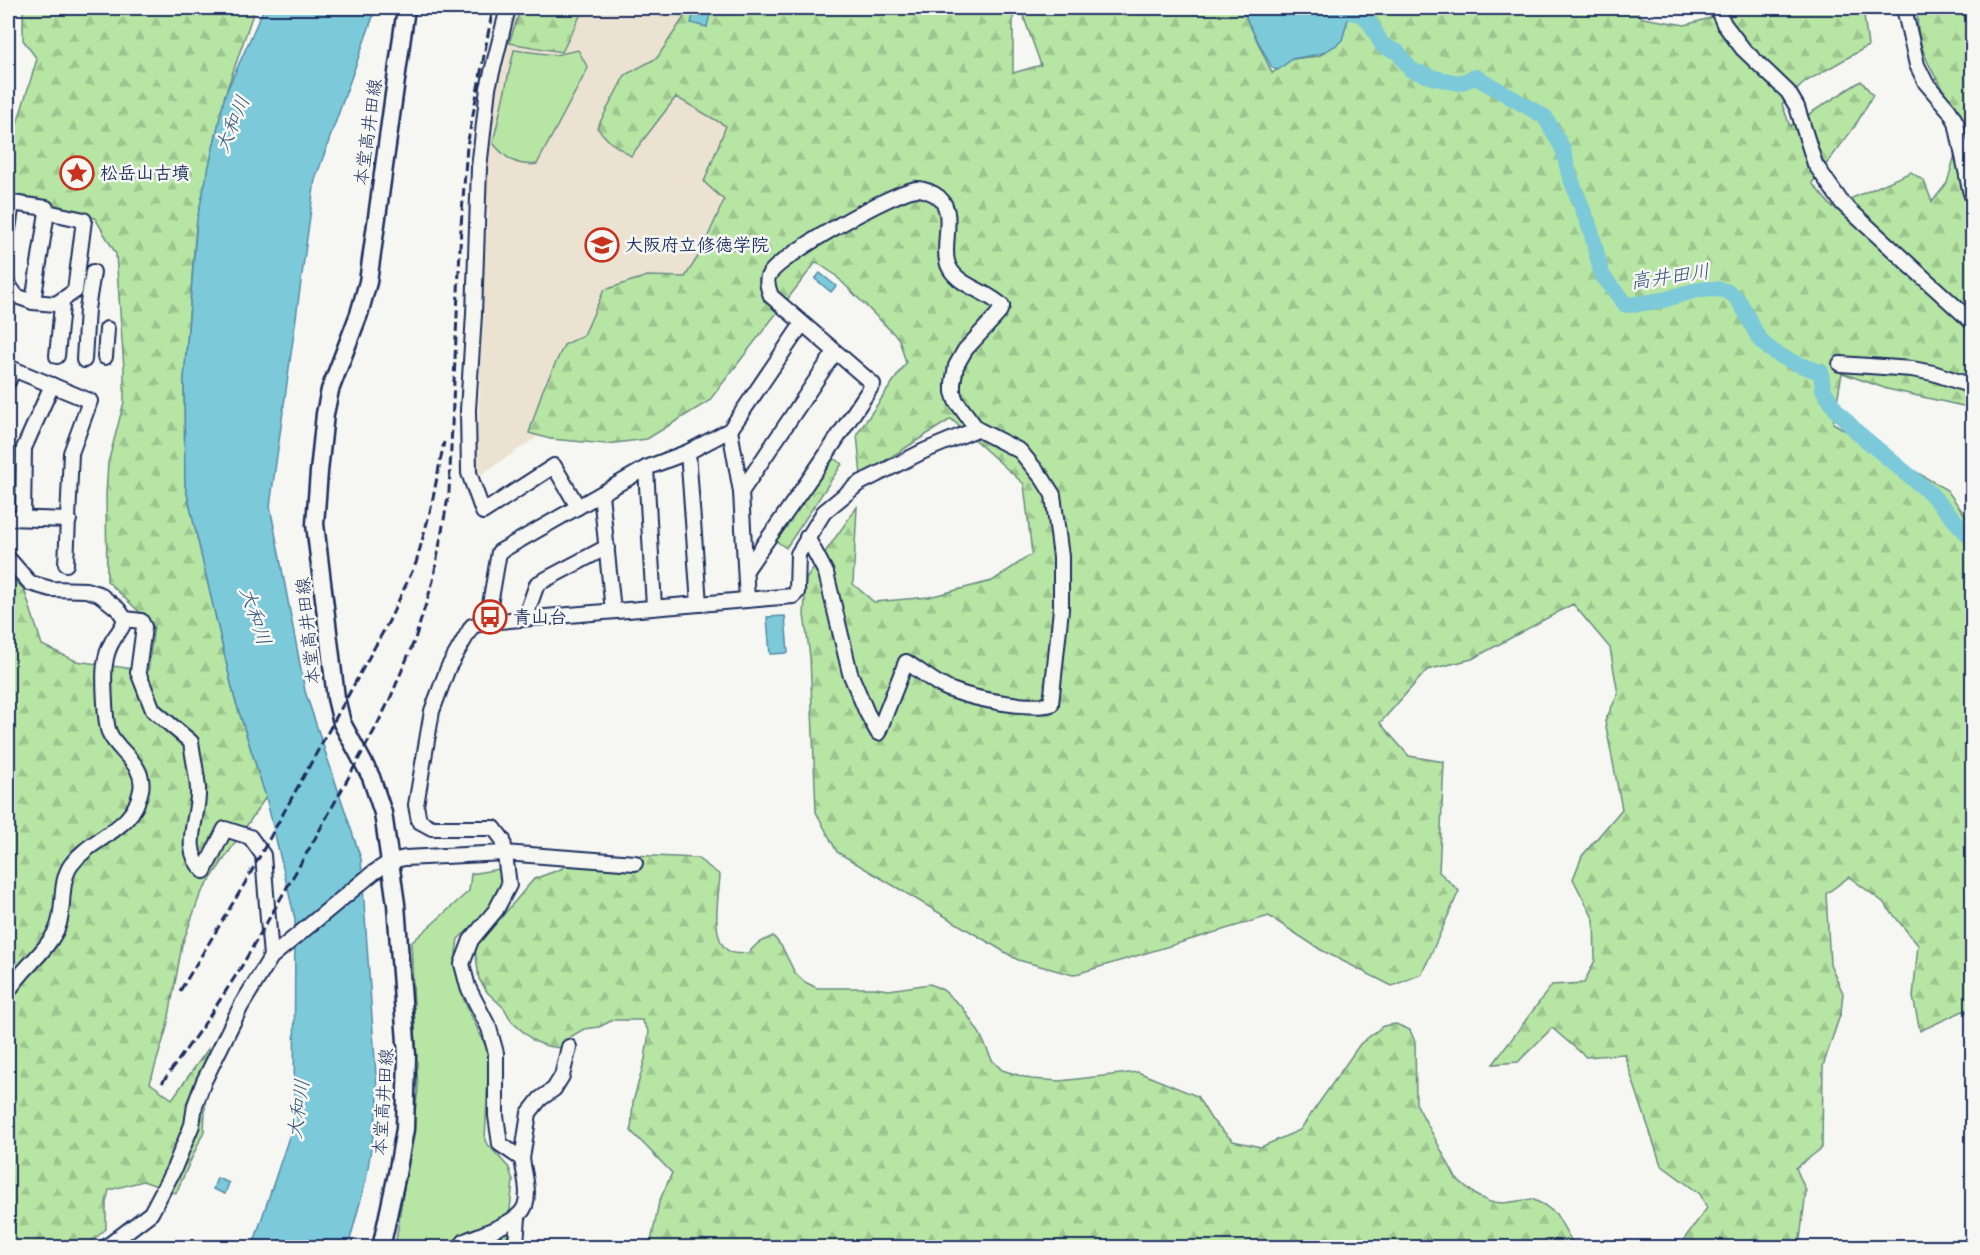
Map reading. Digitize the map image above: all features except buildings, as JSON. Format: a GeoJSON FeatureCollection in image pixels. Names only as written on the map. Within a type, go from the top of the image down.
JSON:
{"type":"FeatureCollection","features":[{"type":"Feature","properties":{"kind":"main road","name":"本堂高井田線"},"geometry":{"type":"LineString","coordinates":[[381,1248],[405,1129],[407,1056],[396,904],[382,813],[371,777],[342,723],[336,698],[315,524],[325,414],[330,390],[359,314],[368,282],[406,8]]}},
{"type":"Feature","properties":{"kind":"street"},"geometry":{"type":"LineString","coordinates":[[508,8],[488,88],[480,158],[468,410],[469,473],[483,512],[554,466],[578,507]]}},
{"type":"Feature","properties":{"kind":"street"},"geometry":{"type":"LineString","coordinates":[[1717,8],[1724,24],[1743,49],[1788,92],[1797,107],[1815,164],[1842,203],[1972,322]]}},
{"type":"Feature","properties":{"kind":"street"},"geometry":{"type":"LineString","coordinates":[[1904,8],[1917,65],[1926,83],[1956,122],[1972,196]]}},
{"type":"Feature","properties":{"kind":"street"},"geometry":{"type":"LineString","coordinates":[[746,570],[873,384],[771,296],[767,285],[768,275],[779,263],[852,218],[906,191],[919,189],[935,195],[945,203],[948,215],[945,243],[947,262],[951,271],[973,288],[994,298],[1002,306],[998,314],[965,350],[956,366],[953,383],[956,401],[976,429],[1020,451],[1053,495],[1061,557],[1061,609],[1051,704],[1044,706],[1005,703],[952,691],[906,662],[878,733],[850,673],[826,573],[807,537]]}},
{"type":"Feature","properties":{"kind":"street"},"geometry":{"type":"LineString","coordinates":[[8,229],[12,202],[46,208],[33,302]]}},
{"type":"Feature","properties":{"kind":"street"},"geometry":{"type":"LineString","coordinates":[[47,212],[84,220],[75,291],[59,305],[57,356]]}},
{"type":"Feature","properties":{"kind":"street"},"geometry":{"type":"LineString","coordinates":[[84,360],[87,309],[93,272]]}},
{"type":"Feature","properties":{"kind":"street"},"geometry":{"type":"LineString","coordinates":[[8,284],[16,296],[33,302],[87,309]]}},
{"type":"Feature","properties":{"kind":"street"},"geometry":{"type":"LineString","coordinates":[[487,622],[499,552],[646,468],[688,452],[730,430],[802,324]]}},
{"type":"Feature","properties":{"kind":"street"},"geometry":{"type":"LineString","coordinates":[[85,335],[107,334],[105,357]]}},
{"type":"Feature","properties":{"kind":"street"},"geometry":{"type":"LineString","coordinates":[[741,492],[835,352]]}},
{"type":"Feature","properties":{"kind":"street"},"geometry":{"type":"LineString","coordinates":[[1840,364],[1912,369],[1933,373],[1972,386]]}},
{"type":"Feature","properties":{"kind":"street"},"geometry":{"type":"LineString","coordinates":[[8,382],[14,369],[90,401],[71,453],[66,564]]}},
{"type":"Feature","properties":{"kind":"street"},"geometry":{"type":"LineString","coordinates":[[23,518],[24,448],[52,386]]}},
{"type":"Feature","properties":{"kind":"street"},"geometry":{"type":"LineString","coordinates":[[522,1159],[500,1144],[496,1116],[496,1053],[489,1028],[468,987],[462,964],[471,940],[496,910],[509,885],[503,840],[494,828],[432,828],[419,821],[416,806],[432,711],[448,668],[472,626],[525,618],[793,596],[797,592],[798,554],[824,512],[858,484],[924,451],[976,429]]}},
{"type":"Feature","properties":{"kind":"street"},"geometry":{"type":"LineString","coordinates":[[730,430],[741,492],[747,600]]}},
{"type":"Feature","properties":{"kind":"street"},"geometry":{"type":"LineString","coordinates":[[688,452],[699,604]]}},
{"type":"Feature","properties":{"kind":"street"},"geometry":{"type":"LineString","coordinates":[[646,468],[654,608]]}},
{"type":"Feature","properties":{"kind":"street"},"geometry":{"type":"LineString","coordinates":[[601,494],[614,611]]}},
{"type":"Feature","properties":{"kind":"street"},"geometry":{"type":"LineString","coordinates":[[8,518],[69,520]]}},
{"type":"Feature","properties":{"kind":"street"},"geometry":{"type":"LineString","coordinates":[[525,618],[537,585],[608,547]]}},
{"type":"Feature","properties":{"kind":"street"},"geometry":{"type":"LineString","coordinates":[[8,558],[30,583],[51,589],[87,590],[99,594],[118,609],[125,619],[141,621],[144,627],[138,672],[153,710],[191,742],[198,791],[191,840],[193,858],[204,871],[225,829],[250,837],[263,855],[274,955]]}},
{"type":"Feature","properties":{"kind":"street"},"geometry":{"type":"LineString","coordinates":[[8,992],[17,976],[44,951],[57,929],[70,867],[83,851],[118,828],[133,812],[141,789],[141,776],[109,732],[106,713],[105,664],[111,642],[122,630],[125,619]]}},
{"type":"Feature","properties":{"kind":"street"},"geometry":{"type":"LineString","coordinates":[[105,1248],[151,1213],[181,1154],[204,1081],[241,1006],[274,955],[373,873],[391,861],[405,858],[504,854],[635,863]]}},
{"type":"Feature","properties":{"kind":"street"},"geometry":{"type":"LineString","coordinates":[[514,1248],[518,1217],[526,1205],[526,1183],[522,1159],[529,1113],[540,1099],[554,1089],[562,1076],[569,1047]]}},
{"type":"Feature","properties":{"kind":"street"},"geometry":{"type":"LineString","coordinates":[[459,1248],[465,1241],[518,1217]]}},
{"type":"Feature","properties":{"kind":"shaded area","name":"大阪府立修徳学院"},"geometry":{"type":"Polygon","coordinates":[[[513,8],[800,8],[695,280],[556,424],[476,478],[483,298],[480,288],[489,210],[479,204],[491,99],[513,8]]]}},
{"type":"Feature","properties":{"kind":"green space"},"geometry":{"type":"Polygon","coordinates":[[[23,8],[255,8],[225,95],[196,226],[184,380],[185,485],[234,696],[266,797],[200,895],[182,945],[167,1027],[150,1083],[172,1099],[208,1049],[204,1131],[176,1193],[143,1181],[109,1190],[106,1203],[106,1229],[85,1247],[8,1247],[8,575],[24,589],[42,645],[76,661],[148,671],[154,626],[107,581],[108,463],[124,402],[116,254],[95,218],[8,198],[8,153],[37,59],[23,40],[23,8]]]}},
{"type":"Feature","properties":{"kind":"green space"},"geometry":{"type":"Polygon","coordinates":[[[521,8],[584,8],[562,52],[509,43],[521,8]]]}},
{"type":"Feature","properties":{"kind":"green space"},"geometry":{"type":"Polygon","coordinates":[[[690,8],[1013,8],[1013,73],[1041,65],[1023,15],[1029,8],[1242,8],[1272,73],[1292,59],[1319,56],[1340,41],[1351,8],[1633,8],[1643,18],[1685,25],[1710,18],[1719,8],[1863,8],[1868,46],[1805,82],[1782,104],[1790,126],[1861,81],[1873,95],[1855,126],[1812,183],[1832,207],[1911,172],[1924,181],[1932,202],[1947,183],[1964,123],[1924,54],[1917,24],[1918,8],[1972,8],[1972,408],[1887,389],[1842,373],[1833,423],[1947,490],[1972,525],[1972,1013],[1963,1011],[1920,1031],[1913,997],[1918,945],[1883,902],[1849,877],[1826,894],[1830,964],[1843,993],[1841,1012],[1823,1066],[1822,1148],[1796,1168],[1806,1191],[1799,1247],[1684,1247],[1684,1239],[1707,1208],[1700,1194],[1661,1165],[1624,1054],[1586,1057],[1552,1028],[1518,1062],[1493,1064],[1552,985],[1584,983],[1595,960],[1594,920],[1573,879],[1582,856],[1622,809],[1605,721],[1618,694],[1610,648],[1573,604],[1472,659],[1427,670],[1380,723],[1409,756],[1444,762],[1439,872],[1459,891],[1422,974],[1392,986],[1321,950],[1269,916],[1073,975],[1018,960],[837,852],[816,812],[810,656],[804,615],[806,579],[857,507],[853,584],[874,602],[929,597],[992,581],[1032,554],[1024,484],[951,419],[861,476],[857,434],[906,363],[899,339],[834,274],[816,262],[709,401],[647,439],[607,444],[550,439],[529,433],[542,392],[564,345],[584,335],[604,290],[647,276],[685,277],[701,252],[724,200],[704,182],[726,126],[676,97],[631,156],[610,142],[597,128],[625,75],[657,58],[690,8]]]}},
{"type":"Feature","properties":{"kind":"green space"},"geometry":{"type":"Polygon","coordinates":[[[514,50],[555,55],[578,50],[588,68],[537,164],[517,163],[502,153],[493,143],[514,50]]]}},
{"type":"Feature","properties":{"kind":"green space"},"geometry":{"type":"Polygon","coordinates":[[[830,456],[842,464],[786,548],[775,540],[830,456]]]}},
{"type":"Feature","properties":{"kind":"green space"},"geometry":{"type":"Polygon","coordinates":[[[588,853],[697,858],[720,875],[717,907],[718,930],[725,948],[733,953],[748,953],[758,943],[773,936],[782,947],[795,973],[805,982],[817,988],[889,990],[930,984],[943,990],[963,1008],[980,1034],[992,1060],[1002,1070],[1031,1079],[1060,1081],[1138,1072],[1197,1096],[1211,1119],[1233,1141],[1261,1147],[1300,1130],[1360,1044],[1383,1026],[1396,1024],[1410,1030],[1415,1042],[1416,1103],[1456,1178],[1477,1196],[1490,1202],[1504,1203],[1532,1199],[1544,1205],[1556,1214],[1575,1247],[650,1247],[659,1202],[672,1173],[631,1131],[633,1102],[645,1059],[649,1032],[642,1020],[613,1020],[599,1027],[584,1029],[570,1037],[561,1048],[547,1046],[534,1041],[512,1022],[504,1008],[487,992],[479,979],[475,948],[534,879],[561,869],[572,860],[588,853]]]}},
{"type":"Feature","properties":{"kind":"green space"},"geometry":{"type":"Polygon","coordinates":[[[499,869],[503,882],[490,910],[458,939],[456,953],[463,998],[489,1053],[485,1141],[509,1168],[513,1181],[506,1247],[395,1248],[418,1090],[411,943],[469,891],[471,874],[499,869]]]}},
{"type":"Feature","properties":{"kind":"water","name":"大和川"},"geometry":{"type":"Polygon","coordinates":[[[264,8],[376,8],[315,180],[270,506],[305,691],[361,859],[378,1104],[366,1180],[348,1247],[252,1248],[294,1122],[295,919],[266,797],[234,696],[185,485],[184,380],[197,219],[225,95],[264,8]]]}},
{"type":"Feature","properties":{"kind":"water"},"geometry":{"type":"Polygon","coordinates":[[[695,8],[711,8],[707,27],[691,23],[695,8]]]}},
{"type":"Feature","properties":{"kind":"water"},"geometry":{"type":"Polygon","coordinates":[[[1242,8],[1353,8],[1363,15],[1350,12],[1342,40],[1335,46],[1320,54],[1292,59],[1278,70],[1272,68],[1242,8]]]}},
{"type":"Feature","properties":{"kind":"water"},"geometry":{"type":"Polygon","coordinates":[[[820,273],[836,286],[831,292],[815,279],[820,273]]]}},
{"type":"Feature","properties":{"kind":"water"},"geometry":{"type":"Polygon","coordinates":[[[785,616],[788,653],[770,654],[767,617],[785,616]]]}},
{"type":"Feature","properties":{"kind":"water"},"geometry":{"type":"Polygon","coordinates":[[[217,1178],[229,1183],[225,1194],[213,1189],[217,1178]]]}},
{"type":"Feature","properties":{"kind":"waterway","name":"高井田川"},"geometry":{"type":"LineString","coordinates":[[1350,12],[1363,15],[1383,46],[1398,52],[1411,70],[1459,83],[1476,77],[1545,117],[1563,149],[1569,174],[1591,231],[1602,275],[1626,305],[1663,300],[1707,289],[1730,293],[1741,305],[1763,343],[1783,357],[1821,372],[1823,389],[1836,410],[1858,433],[1930,493],[1972,539]]}},
{"type":"Feature","properties":{"kind":"railway"},"geometry":{"type":"LineString","coordinates":[[162,1083],[240,969],[374,731],[415,639],[433,581],[449,492],[461,226],[467,146],[493,8]]}},
{"type":"Feature","properties":{"kind":"railway"},"geometry":{"type":"LineString","coordinates":[[180,991],[245,883],[389,621],[416,563],[431,508],[444,442]]}},
{"type":"Feature","properties":{"kind":"place","name":"松岳山古墳"},"geometry":{"type":"Point","coordinates":[77,173]}},
{"type":"Feature","properties":{"kind":"place","name":"大阪府立修徳学院"},"geometry":{"type":"Point","coordinates":[602,245]}},
{"type":"Feature","properties":{"kind":"place","name":"青山台"},"geometry":{"type":"Point","coordinates":[490,617]}}]}
